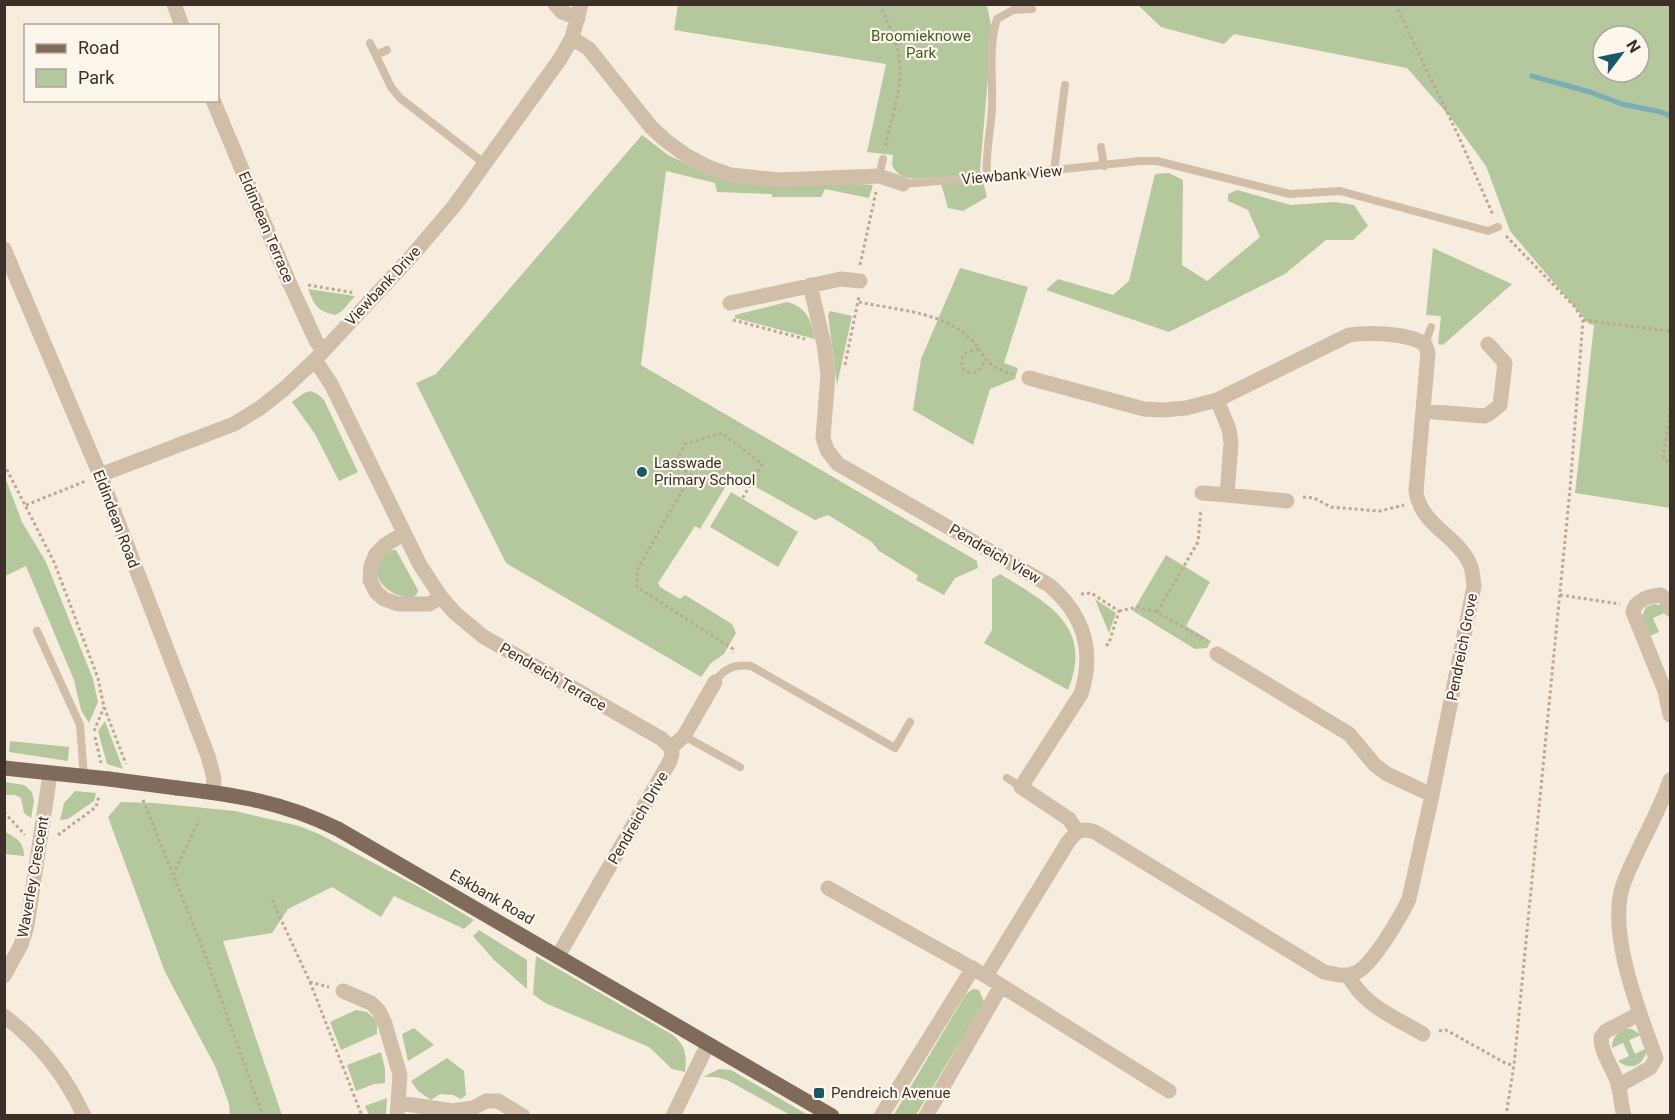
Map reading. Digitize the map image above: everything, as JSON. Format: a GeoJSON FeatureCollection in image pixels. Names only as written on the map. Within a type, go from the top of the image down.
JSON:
{"type":"FeatureCollection","features":[{"type":"Feature","properties":{"kind":"main road","name":"Eskbank Road"},"geometry":{"type":"LineString","coordinates":[[4,768],[213,792],[265,801],[319,819],[832,1116]]}},
{"type":"Feature","properties":{"kind":"street"},"geometry":{"type":"LineString","coordinates":[[174,4],[181,24]]}},
{"type":"Feature","properties":{"kind":"street"},"geometry":{"type":"LineString","coordinates":[[555,4],[562,12],[579,11]]}},
{"type":"Feature","properties":{"kind":"street","name":"Viewbank Drive"},"geometry":{"type":"LineString","coordinates":[[100,475],[234,424],[260,408],[319,355],[418,249],[455,205],[547,79],[572,38],[579,11]]}},
{"type":"Feature","properties":{"kind":"street","name":"Viewbank View"},"geometry":{"type":"LineString","coordinates":[[572,38],[589,49],[651,127],[687,156],[708,167],[731,175],[779,180],[879,176],[903,184]]}},
{"type":"Feature","properties":{"kind":"street","name":"Eldindean Terrace"},"geometry":{"type":"LineString","coordinates":[[214,102],[316,341],[319,355]]}},
{"type":"Feature","properties":{"kind":"street","name":"Eldindean Road"},"geometry":{"type":"LineString","coordinates":[[4,249],[100,475],[208,756],[214,778],[213,792]]}},
{"type":"Feature","properties":{"kind":"street"},"geometry":{"type":"LineString","coordinates":[[730,303],[841,279],[860,281]]}},
{"type":"Feature","properties":{"kind":"street","name":"Pendreich View"},"geometry":{"type":"LineString","coordinates":[[810,285],[824,344],[828,374],[823,438],[827,450],[838,464],[1049,585],[1062,596],[1080,623],[1088,664],[1081,694],[1022,787]]}},
{"type":"Feature","properties":{"kind":"street"},"geometry":{"type":"LineString","coordinates":[[1029,378],[1144,408],[1163,410],[1186,408],[1217,400],[1349,335],[1364,333],[1416,339],[1425,344],[1428,353],[1417,501]]}},
{"type":"Feature","properties":{"kind":"street"},"geometry":{"type":"LineString","coordinates":[[1423,411],[1484,416],[1500,405],[1505,363],[1488,344]]}},
{"type":"Feature","properties":{"kind":"street","name":"Pendreich Terrace"},"geometry":{"type":"LineString","coordinates":[[319,355],[403,534],[441,597],[462,620],[484,637],[662,739],[671,748]]}},
{"type":"Feature","properties":{"kind":"street"},"geometry":{"type":"LineString","coordinates":[[1217,400],[1229,429],[1232,444],[1227,495]]}},
{"type":"Feature","properties":{"kind":"street"},"geometry":{"type":"LineString","coordinates":[[1202,493],[1287,501]]}},
{"type":"Feature","properties":{"kind":"street","name":"Pendreich Grove"},"geometry":{"type":"LineString","coordinates":[[1348,975],[1357,972],[1370,962],[1403,911],[1408,898],[1432,795],[1474,586],[1471,567],[1463,553],[1426,517],[1417,501]]}},
{"type":"Feature","properties":{"kind":"street"},"geometry":{"type":"LineString","coordinates":[[403,534],[385,545],[376,554],[371,566],[370,579],[376,592],[384,599],[398,604],[429,604],[441,597]]}},
{"type":"Feature","properties":{"kind":"street"},"geometry":{"type":"LineString","coordinates":[[1671,609],[1661,595],[1639,601],[1634,606],[1633,612],[1668,689],[1671,716]]}},
{"type":"Feature","properties":{"kind":"street"},"geometry":{"type":"LineString","coordinates":[[1217,654],[1349,734],[1375,765],[1387,774],[1432,795]]}},
{"type":"Feature","properties":{"kind":"street","name":"Pendreich Drive"},"geometry":{"type":"LineString","coordinates":[[558,956],[670,761],[671,748],[684,736],[716,682]]}},
{"type":"Feature","properties":{"kind":"street","name":"Waverley Crescent"},"geometry":{"type":"LineString","coordinates":[[4,976],[21,945],[27,926],[50,774]]}},
{"type":"Feature","properties":{"kind":"street"},"geometry":{"type":"LineString","coordinates":[[1618,1086],[1650,1068],[1656,1058],[1639,1014],[1622,950],[1619,912],[1622,887],[1671,780]]}},
{"type":"Feature","properties":{"kind":"street"},"geometry":{"type":"LineString","coordinates":[[1022,787],[1069,819],[1077,831]]}},
{"type":"Feature","properties":{"kind":"street"},"geometry":{"type":"LineString","coordinates":[[881,1116],[1068,842],[1077,831],[1086,829],[1095,832],[1324,972],[1348,975],[1353,986],[1368,1003],[1423,1034]]}},
{"type":"Feature","properties":{"kind":"street"},"geometry":{"type":"LineString","coordinates":[[828,888],[980,972],[1169,1091]]}},
{"type":"Feature","properties":{"kind":"street"},"geometry":{"type":"LineString","coordinates":[[926,1116],[1001,986]]}},
{"type":"Feature","properties":{"kind":"street"},"geometry":{"type":"LineString","coordinates":[[343,992],[371,1003],[379,1011],[392,1043],[400,1075],[398,1110],[453,1111],[473,1107],[486,1101],[498,1101],[523,1116]]}},
{"type":"Feature","properties":{"kind":"street"},"geometry":{"type":"LineString","coordinates":[[1624,1116],[1618,1086],[1601,1046],[1601,1037],[1606,1031],[1639,1014]]}},
{"type":"Feature","properties":{"kind":"street"},"geometry":{"type":"LineString","coordinates":[[4,1016],[31,1039],[49,1059],[84,1116]]}},
{"type":"Feature","properties":{"kind":"street"},"geometry":{"type":"LineString","coordinates":[[673,1116],[708,1044]]}},
{"type":"Feature","properties":{"kind":"lane"},"geometry":{"type":"LineString","coordinates":[[987,177],[986,158],[992,110],[992,38],[997,18],[1013,10],[1032,9]]}},
{"type":"Feature","properties":{"kind":"lane"},"geometry":{"type":"LineString","coordinates":[[370,43],[391,87],[400,98],[485,164]]}},
{"type":"Feature","properties":{"kind":"lane"},"geometry":{"type":"LineString","coordinates":[[376,55],[387,50]]}},
{"type":"Feature","properties":{"kind":"lane"},"geometry":{"type":"LineString","coordinates":[[1054,171],[1065,85]]}},
{"type":"Feature","properties":{"kind":"lane"},"geometry":{"type":"LineString","coordinates":[[1101,147],[1104,166]]}},
{"type":"Feature","properties":{"kind":"lane"},"geometry":{"type":"LineString","coordinates":[[879,176],[883,159]]}},
{"type":"Feature","properties":{"kind":"lane","name":"Viewbank View"},"geometry":{"type":"LineString","coordinates":[[903,184],[1157,161],[1290,194],[1340,191],[1488,231],[1498,227]]}},
{"type":"Feature","properties":{"kind":"lane"},"geometry":{"type":"LineString","coordinates":[[1425,344],[1431,327]]}},
{"type":"Feature","properties":{"kind":"lane"},"geometry":{"type":"LineString","coordinates":[[37,631],[80,725],[84,777]]}},
{"type":"Feature","properties":{"kind":"lane"},"geometry":{"type":"LineString","coordinates":[[716,682],[720,675],[735,666],[751,666],[895,748],[910,722]]}},
{"type":"Feature","properties":{"kind":"lane"},"geometry":{"type":"LineString","coordinates":[[684,736],[740,767]]}},
{"type":"Feature","properties":{"kind":"lane"},"geometry":{"type":"LineString","coordinates":[[1007,778],[1022,787]]}},
{"type":"Feature","properties":{"kind":"path"},"geometry":{"type":"LineString","coordinates":[[879,4],[893,34],[901,73],[883,159]]}},
{"type":"Feature","properties":{"kind":"path"},"geometry":{"type":"LineString","coordinates":[[1395,4],[1458,135],[1498,227],[1575,307],[1583,320],[1560,595],[1514,1065],[1506,1116]]}},
{"type":"Feature","properties":{"kind":"path"},"geometry":{"type":"LineString","coordinates":[[289,282],[374,296]]}},
{"type":"Feature","properties":{"kind":"path"},"geometry":{"type":"LineString","coordinates":[[859,302],[940,319],[971,338],[986,361],[1001,371],[1029,378]]}},
{"type":"Feature","properties":{"kind":"path"},"geometry":{"type":"LineString","coordinates":[[730,303],[733,320],[824,344]]}},
{"type":"Feature","properties":{"kind":"path"},"geometry":{"type":"LineString","coordinates":[[1583,320],[1671,332]]}},
{"type":"Feature","properties":{"kind":"path"},"geometry":{"type":"LineString","coordinates":[[979,349],[966,352],[961,360],[964,370],[974,373],[986,361]]}},
{"type":"Feature","properties":{"kind":"path"},"geometry":{"type":"LineString","coordinates":[[1671,414],[1663,458],[1671,464]]}},
{"type":"Feature","properties":{"kind":"path"},"geometry":{"type":"LineString","coordinates":[[670,471],[685,444],[722,433],[762,464],[742,499]]}},
{"type":"Feature","properties":{"kind":"path"},"geometry":{"type":"LineString","coordinates":[[675,463],[692,474],[637,570],[637,587],[733,649],[735,666]]}},
{"type":"Feature","properties":{"kind":"path"},"geometry":{"type":"LineString","coordinates":[[26,505],[100,475]]}},
{"type":"Feature","properties":{"kind":"path"},"geometry":{"type":"LineString","coordinates":[[1157,612],[1198,542],[1202,493]]}},
{"type":"Feature","properties":{"kind":"path"},"geometry":{"type":"LineString","coordinates":[[1287,501],[1295,497],[1314,498],[1331,507],[1380,512],[1417,501]]}},
{"type":"Feature","properties":{"kind":"path"},"geometry":{"type":"LineString","coordinates":[[1062,596],[1091,593],[1119,611],[1138,607],[1157,612],[1212,644],[1217,654]]}},
{"type":"Feature","properties":{"kind":"path"},"geometry":{"type":"LineString","coordinates":[[1560,595],[1634,606]]}},
{"type":"Feature","properties":{"kind":"path"},"geometry":{"type":"LineString","coordinates":[[1088,664],[1109,643],[1119,611]]}},
{"type":"Feature","properties":{"kind":"path"},"geometry":{"type":"LineString","coordinates":[[173,875],[200,820]]}},
{"type":"Feature","properties":{"kind":"path"},"geometry":{"type":"LineString","coordinates":[[272,900],[310,982],[362,1116]]}},
{"type":"Feature","properties":{"kind":"path"},"geometry":{"type":"LineString","coordinates":[[310,982],[343,992]]}},
{"type":"Feature","properties":{"kind":"path"},"geometry":{"type":"LineString","coordinates":[[1423,1034],[1446,1030],[1507,1064],[1514,1065]]}},
{"type":"Feature","properties":{"kind":"green space","name":"Broomieknowe Park"},"geometry":{"type":"Polygon","coordinates":[[[678,5],[987,5],[992,30],[980,170],[987,197],[963,211],[948,208],[939,177],[919,179],[906,177],[896,171],[892,165],[893,155],[867,152],[886,64],[674,30],[678,5]]]}},
{"type":"Feature","properties":{"kind":"green space"},"geometry":{"type":"Polygon","coordinates":[[[1138,5],[1670,5],[1670,508],[1575,493],[1594,325],[1589,324],[1510,231],[1486,166],[1451,118],[1407,68],[1234,34],[1224,44],[1161,27],[1138,5]]]}},
{"type":"Feature","properties":{"kind":"green space","name":"Lasswade Primary School"},"geometry":{"type":"Polygon","coordinates":[[[642,135],[668,155],[707,174],[873,185],[869,198],[825,189],[821,197],[772,197],[772,194],[717,192],[715,183],[666,171],[641,365],[977,561],[978,568],[955,578],[944,595],[916,580],[918,575],[879,551],[872,542],[828,515],[815,520],[733,474],[700,529],[695,526],[658,583],[660,587],[680,599],[685,595],[732,624],[736,633],[724,654],[711,663],[701,677],[506,563],[416,383],[436,374],[642,135]]]}},
{"type":"Feature","properties":{"kind":"green space"},"geometry":{"type":"Polygon","coordinates":[[[1169,173],[1183,180],[1182,265],[1207,281],[1260,237],[1248,210],[1228,201],[1228,194],[1237,190],[1291,205],[1335,202],[1354,205],[1368,226],[1353,240],[1326,240],[1285,274],[1169,332],[1046,290],[1058,279],[1113,295],[1129,281],[1155,174],[1169,173]]]}},
{"type":"Feature","properties":{"kind":"green space"},"geometry":{"type":"Polygon","coordinates":[[[1433,248],[1512,284],[1443,345],[1438,344],[1441,316],[1426,315],[1433,248]]]}},
{"type":"Feature","properties":{"kind":"green space"},"geometry":{"type":"Polygon","coordinates":[[[960,268],[1028,287],[1004,363],[1018,368],[1015,379],[990,389],[973,445],[913,410],[921,359],[960,268]]]}},
{"type":"Feature","properties":{"kind":"green space"},"geometry":{"type":"Polygon","coordinates":[[[308,289],[355,296],[342,311],[335,315],[317,306],[308,289]]]}},
{"type":"Feature","properties":{"kind":"green space"},"geometry":{"type":"Polygon","coordinates":[[[787,302],[804,311],[812,326],[815,339],[735,318],[735,315],[787,302]]]}},
{"type":"Feature","properties":{"kind":"green space"},"geometry":{"type":"Polygon","coordinates":[[[830,311],[852,316],[837,385],[828,315],[830,311]]]}},
{"type":"Feature","properties":{"kind":"green space"},"geometry":{"type":"Polygon","coordinates":[[[311,391],[324,400],[358,472],[339,481],[315,434],[292,402],[311,391]]]}},
{"type":"Feature","properties":{"kind":"green space"},"geometry":{"type":"Polygon","coordinates":[[[5,477],[22,522],[46,562],[93,679],[98,702],[89,723],[81,710],[74,680],[26,566],[5,576],[5,477]]]}},
{"type":"Feature","properties":{"kind":"green space"},"geometry":{"type":"Polygon","coordinates":[[[731,492],[798,532],[778,567],[710,527],[731,492]]]}},
{"type":"Feature","properties":{"kind":"green space"},"geometry":{"type":"Polygon","coordinates":[[[391,550],[396,550],[418,590],[412,598],[392,592],[379,579],[377,564],[382,556],[391,550]]]}},
{"type":"Feature","properties":{"kind":"green space"},"geometry":{"type":"Polygon","coordinates":[[[1166,555],[1210,582],[1186,626],[1211,641],[1207,648],[1195,649],[1133,611],[1166,555]]]}},
{"type":"Feature","properties":{"kind":"green space"},"geometry":{"type":"Polygon","coordinates":[[[1000,574],[1049,606],[1070,632],[1075,649],[1074,668],[1068,690],[984,643],[992,630],[992,579],[1000,574]]]}},
{"type":"Feature","properties":{"kind":"green space"},"geometry":{"type":"Polygon","coordinates":[[[1095,599],[1116,613],[1109,633],[1095,599]]]}},
{"type":"Feature","properties":{"kind":"green space"},"geometry":{"type":"Polygon","coordinates":[[[1660,605],[1667,612],[1653,618],[1659,632],[1650,636],[1642,616],[1646,607],[1660,605]]]}},
{"type":"Feature","properties":{"kind":"green space"},"geometry":{"type":"Polygon","coordinates":[[[105,721],[123,769],[107,764],[98,731],[105,721]]]}},
{"type":"Feature","properties":{"kind":"green space"},"geometry":{"type":"Polygon","coordinates":[[[10,741],[69,747],[68,761],[9,752],[10,741]]]}},
{"type":"Feature","properties":{"kind":"green space"},"geometry":{"type":"Polygon","coordinates":[[[5,782],[24,785],[32,792],[34,801],[31,818],[24,813],[21,798],[15,795],[5,795],[5,782]]]}},
{"type":"Feature","properties":{"kind":"green space"},"geometry":{"type":"Polygon","coordinates":[[[75,791],[96,793],[94,801],[68,819],[60,820],[64,803],[75,791]]]}},
{"type":"Feature","properties":{"kind":"green space"},"geometry":{"type":"Polygon","coordinates":[[[121,802],[235,811],[299,826],[319,834],[419,887],[474,920],[464,929],[394,896],[381,917],[332,887],[288,909],[272,933],[223,941],[282,1115],[230,1115],[229,1104],[216,1068],[165,972],[108,817],[121,802]]]}},
{"type":"Feature","properties":{"kind":"green space"},"geometry":{"type":"Polygon","coordinates":[[[4,831],[21,843],[24,856],[5,854],[4,831]]]}},
{"type":"Feature","properties":{"kind":"green space"},"geometry":{"type":"Polygon","coordinates":[[[479,930],[527,960],[527,989],[494,960],[473,936],[479,930]]]}},
{"type":"Feature","properties":{"kind":"green space"},"geometry":{"type":"Polygon","coordinates":[[[536,956],[673,1035],[681,1043],[685,1052],[685,1072],[672,1069],[649,1047],[545,1003],[533,994],[536,956]]]}},
{"type":"Feature","properties":{"kind":"green space"},"geometry":{"type":"Polygon","coordinates":[[[973,989],[979,990],[984,1002],[916,1115],[893,1116],[966,994],[973,989]]]}},
{"type":"Feature","properties":{"kind":"green space"},"geometry":{"type":"Polygon","coordinates":[[[356,1010],[367,1012],[377,1021],[377,1034],[341,1050],[330,1022],[356,1010]]]}},
{"type":"Feature","properties":{"kind":"green space"},"geometry":{"type":"Polygon","coordinates":[[[414,1028],[434,1045],[408,1061],[402,1034],[414,1028]]]}},
{"type":"Feature","properties":{"kind":"green space"},"geometry":{"type":"Polygon","coordinates":[[[1626,1029],[1632,1029],[1641,1035],[1629,1040],[1635,1054],[1647,1048],[1646,1054],[1637,1065],[1628,1066],[1618,1061],[1629,1056],[1623,1043],[1612,1048],[1616,1036],[1626,1029]]]}},
{"type":"Feature","properties":{"kind":"green space"},"geometry":{"type":"Polygon","coordinates":[[[381,1052],[385,1083],[374,1084],[356,1091],[347,1065],[381,1052]]]}},
{"type":"Feature","properties":{"kind":"green space"},"geometry":{"type":"Polygon","coordinates":[[[447,1058],[464,1071],[466,1095],[461,1099],[453,1095],[440,1094],[431,1100],[418,1091],[411,1081],[447,1058]]]}},
{"type":"Feature","properties":{"kind":"green space"},"geometry":{"type":"Polygon","coordinates":[[[719,1069],[731,1070],[808,1115],[790,1115],[727,1080],[703,1077],[719,1069]]]}},
{"type":"Feature","properties":{"kind":"green space"},"geometry":{"type":"Polygon","coordinates":[[[387,1098],[386,1115],[369,1115],[365,1106],[387,1098]]]}},
{"type":"Feature","properties":{"kind":"waterway"},"geometry":{"type":"LineString","coordinates":[[1532,76],[1590,92],[1622,104],[1670,116]]}},
{"type":"Feature","properties":{"kind":"place","name":"Lasswade Primary School"},"geometry":{"type":"Point","coordinates":[642,472]}},
{"type":"Feature","properties":{"kind":"place","name":"Pendreich Avenue"},"geometry":{"type":"Point","coordinates":[819,1093]}}]}
